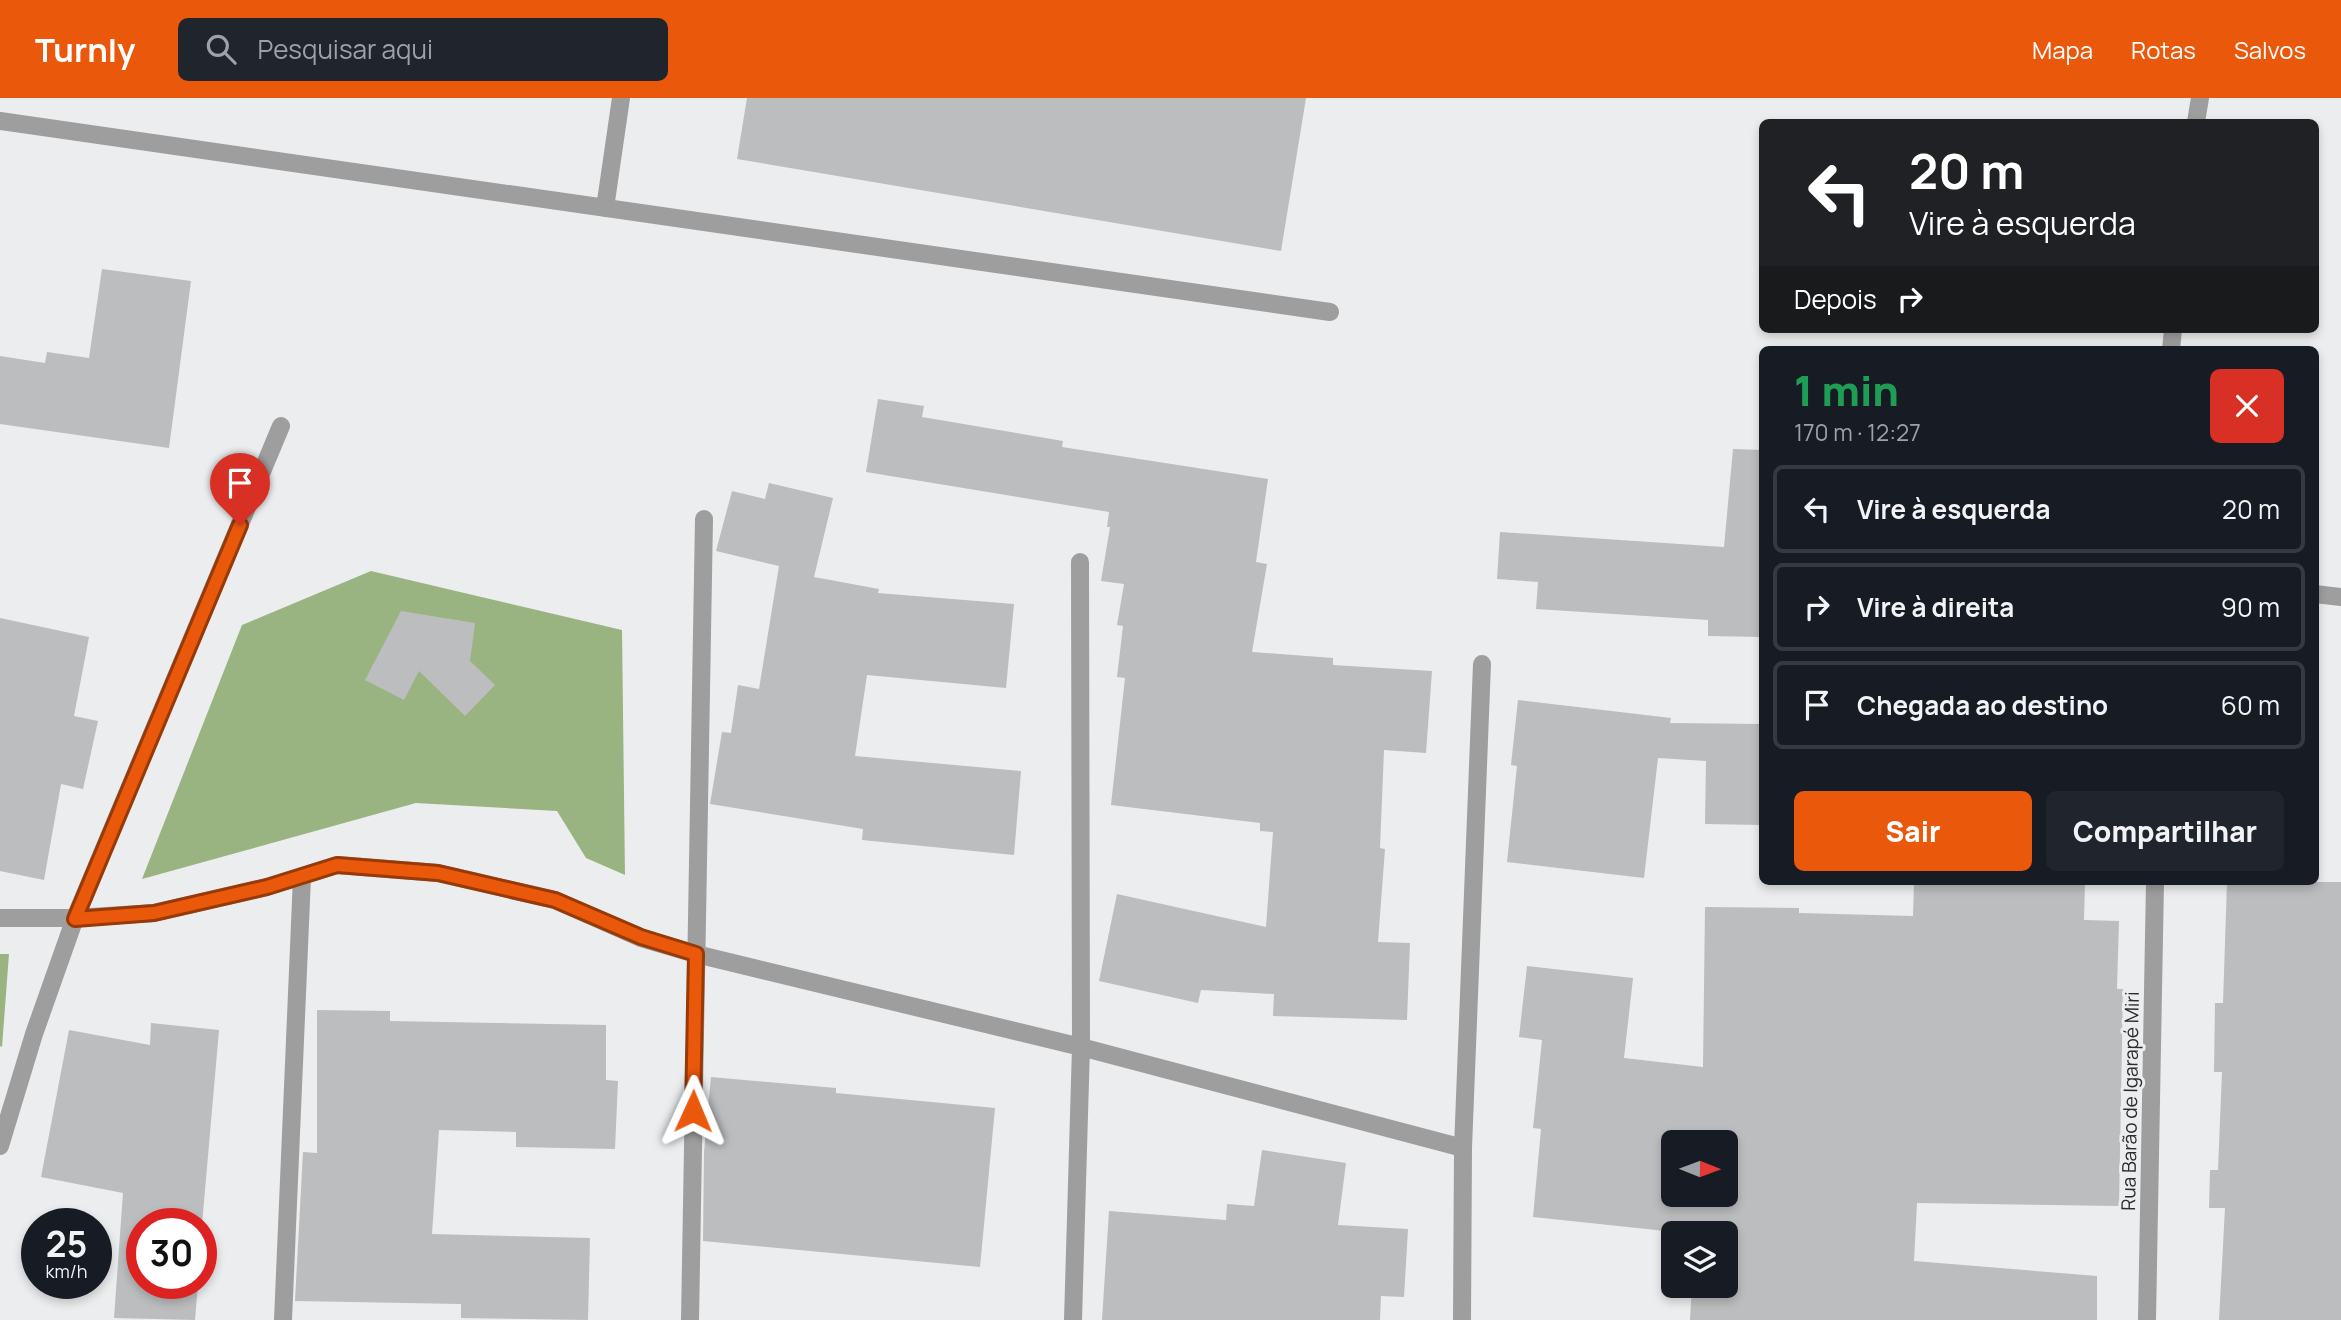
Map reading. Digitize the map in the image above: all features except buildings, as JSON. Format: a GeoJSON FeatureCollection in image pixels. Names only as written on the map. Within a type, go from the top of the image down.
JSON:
{"type":"FeatureCollection","features":[{"type":"Feature","properties":{"kind":"street"},"geometry":{"type":"LineString","coordinates":[[605,208],[621,98]]}},
{"type":"Feature","properties":{"kind":"street"},"geometry":{"type":"LineString","coordinates":[[2196,119],[2200,98]]}},
{"type":"Feature","properties":{"kind":"street"},"geometry":{"type":"LineString","coordinates":[[0,121],[1330,313]]}},
{"type":"Feature","properties":{"kind":"street"},"geometry":{"type":"LineString","coordinates":[[0,1146],[34,1034],[75,919],[281,426]]}},
{"type":"Feature","properties":{"kind":"street"},"geometry":{"type":"LineString","coordinates":[[690,1320],[704,519]]}},
{"type":"Feature","properties":{"kind":"street"},"geometry":{"type":"LineString","coordinates":[[1073,1320],[1081,1047],[1080,562]]}},
{"type":"Feature","properties":{"kind":"street"},"geometry":{"type":"LineString","coordinates":[[2319,594],[2341,597]]}},
{"type":"Feature","properties":{"kind":"street"},"geometry":{"type":"LineString","coordinates":[[1462,1320],[1463,1148],[1482,664]]}},
{"type":"Feature","properties":{"kind":"street"},"geometry":{"type":"LineString","coordinates":[[0,918],[75,919],[154,913],[302,877],[337,865],[438,873],[555,900],[641,937],[696,954],[1081,1047],[1463,1148]]}},
{"type":"Feature","properties":{"kind":"street"},"geometry":{"type":"LineString","coordinates":[[283,1320],[302,877]]}},
{"type":"Feature","properties":{"kind":"street","name":"Rua Barão de Igarapé Miri"},"geometry":{"type":"LineString","coordinates":[[2147,1320],[2155,885]]}},
{"type":"Feature","properties":{"kind":"green space"},"geometry":{"type":"Polygon","coordinates":[[[371,571],[622,630],[625,875],[586,858],[557,811],[416,803],[142,879],[242,625],[371,571]]]}},
{"type":"Feature","properties":{"kind":"green space"},"geometry":{"type":"Polygon","coordinates":[[[0,954],[9,954],[2,1047],[0,1046],[0,954]]]}},
{"type":"Feature","properties":{"kind":"route"},"geometry":{"type":"LineString","coordinates":[[240,525],[75,919],[154,913],[267,887],[337,865],[438,873],[555,900],[641,937],[696,954],[693,1111]]}}]}
